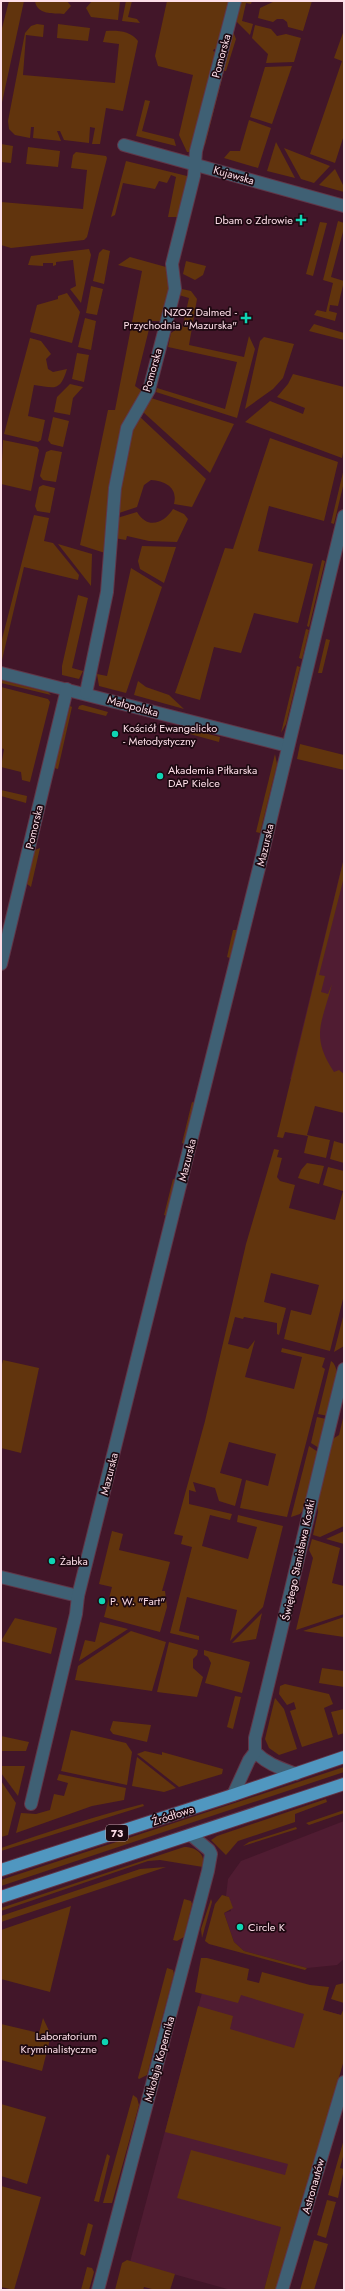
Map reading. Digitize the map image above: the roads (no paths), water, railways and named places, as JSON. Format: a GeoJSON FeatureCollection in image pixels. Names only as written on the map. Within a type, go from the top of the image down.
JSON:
{"type":"FeatureCollection","features":[{"type":"Feature","properties":{"kind":"main road","name":"Źródłowa"},"geometry":{"type":"LineString","coordinates":[[1,1870],[233,1795],[344,1757]]}},
{"type":"Feature","properties":{"kind":"main road","name":"73"},"geometry":{"type":"LineString","coordinates":[[1,1897],[344,1784]]}},
{"type":"Feature","properties":{"kind":"street","name":"Pomorska"},"geometry":{"type":"LineString","coordinates":[[86,693],[107,592],[114,495],[128,428],[149,390],[175,289],[172,264],[194,176],[196,151],[235,1]]}},
{"type":"Feature","properties":{"kind":"street","name":"Kujawska"},"geometry":{"type":"LineString","coordinates":[[124,146],[195,164],[344,206]]}},
{"type":"Feature","properties":{"kind":"street","name":"Mazurska"},"geometry":{"type":"LineString","coordinates":[[31,1804],[74,1622],[78,1596],[255,887],[344,516]]}},
{"type":"Feature","properties":{"kind":"street","name":"Małopolska"},"geometry":{"type":"LineString","coordinates":[[1,673],[86,693],[288,746]]}},
{"type":"Feature","properties":{"kind":"street","name":"Pomorska"},"geometry":{"type":"LineString","coordinates":[[1,964],[67,689]]}},
{"type":"Feature","properties":{"kind":"street","name":"Świętego Stanisława Kostki"},"geometry":{"type":"LineString","coordinates":[[233,1795],[249,1760],[255,1752],[255,1738],[305,1536],[312,1496],[344,1369]]}},
{"type":"Feature","properties":{"kind":"street"},"geometry":{"type":"LineString","coordinates":[[1,1577],[78,1596]]}},
{"type":"Feature","properties":{"kind":"street"},"geometry":{"type":"LineString","coordinates":[[255,1752],[263,1760],[274,1766],[296,1774]]}},
{"type":"Feature","properties":{"kind":"street","name":"Mikołaja Kopernika"},"geometry":{"type":"LineString","coordinates":[[98,2290],[202,1895],[211,1854],[191,1835]]}},
{"type":"Feature","properties":{"kind":"street","name":"Astronautów"},"geometry":{"type":"LineString","coordinates":[[282,2290],[344,2082]]}},
{"type":"Feature","properties":{"kind":"place","name":"Dbam o Zdrowie"},"geometry":{"type":"Point","coordinates":[301,220]}},
{"type":"Feature","properties":{"kind":"place","name":"NZOZ Dalmed - Przychodnia \"Mazurska\""},"geometry":{"type":"Point","coordinates":[246,318]}},
{"type":"Feature","properties":{"kind":"place","name":"Kościół Ewangelicko - Metodystyczny"},"geometry":{"type":"Point","coordinates":[115,734]}},
{"type":"Feature","properties":{"kind":"place","name":"Akademia Piłkarska DAP Kielce"},"geometry":{"type":"Point","coordinates":[160,776]}},
{"type":"Feature","properties":{"kind":"place","name":"Żabka"},"geometry":{"type":"Point","coordinates":[52,1561]}},
{"type":"Feature","properties":{"kind":"place","name":"P. W. \"Fart\""},"geometry":{"type":"Point","coordinates":[102,1601]}},
{"type":"Feature","properties":{"kind":"place","name":"Circle K"},"geometry":{"type":"Point","coordinates":[240,1927]}},
{"type":"Feature","properties":{"kind":"place","name":"Laboratorium Kryminalistyczne"},"geometry":{"type":"Point","coordinates":[105,2042]}}]}
